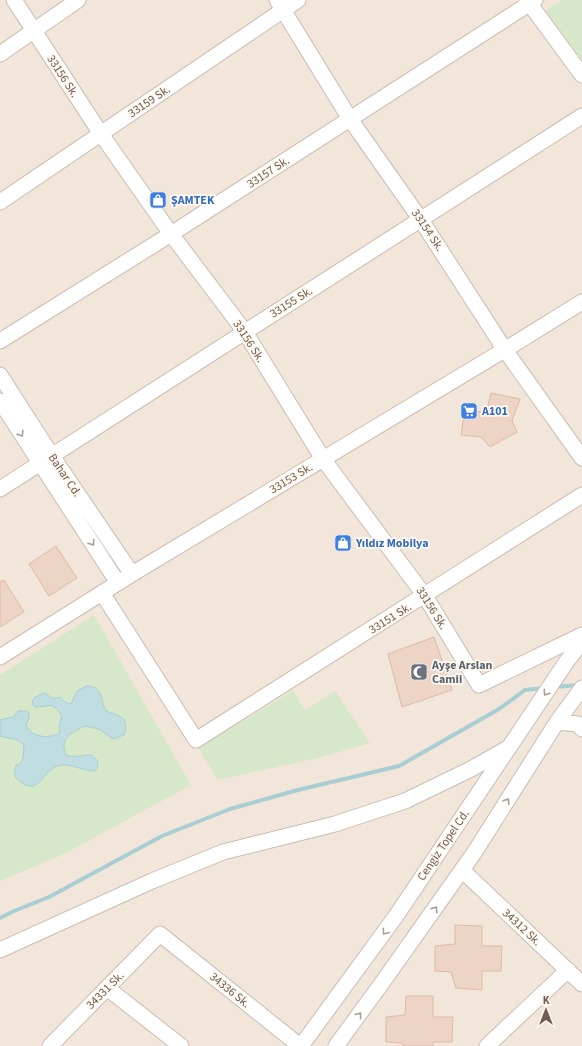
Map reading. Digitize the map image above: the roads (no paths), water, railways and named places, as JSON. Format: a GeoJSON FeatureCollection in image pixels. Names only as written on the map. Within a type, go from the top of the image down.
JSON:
{"type":"FeatureCollection","features":[{"type":"Feature","properties":{"kind":"street","name":"33156 Sk."},"geometry":{"type":"LineString","coordinates":[[14,0],[101,134],[171,234],[245,332],[323,459],[425,596],[479,685],[582,635]]}},
{"type":"Feature","properties":{"kind":"street"},"geometry":{"type":"LineString","coordinates":[[0,54],[78,0]]}},
{"type":"Feature","properties":{"kind":"street","name":"33159 Sk."},"geometry":{"type":"LineString","coordinates":[[0,202],[101,134],[280,5],[298,0]]}},
{"type":"Feature","properties":{"kind":"street"},"geometry":{"type":"LineString","coordinates":[[531,1],[582,75]]}},
{"type":"Feature","properties":{"kind":"street","name":"33157 Sk."},"geometry":{"type":"LineString","coordinates":[[0,341],[171,234],[531,1]]}},
{"type":"Feature","properties":{"kind":"street","name":"33154 Sk."},"geometry":{"type":"LineString","coordinates":[[280,5],[350,119],[421,220],[505,350],[582,458]]}},
{"type":"Feature","properties":{"kind":"street","name":"33155 Sk."},"geometry":{"type":"LineString","coordinates":[[0,489],[582,116]]}},
{"type":"Feature","properties":{"kind":"street","name":"33153 Sk."},"geometry":{"type":"LineString","coordinates":[[0,657],[132,574],[505,350],[582,302]]}},
{"type":"Feature","properties":{"kind":"street","name":"Bahar Cd."},"geometry":{"type":"LineString","coordinates":[[0,375],[46,460],[118,583]]}},
{"type":"Feature","properties":{"kind":"street","name":"Bahar Cd."},"geometry":{"type":"LineString","coordinates":[[0,401],[132,574]]}},
{"type":"Feature","properties":{"kind":"street","name":"33151 Sk."},"geometry":{"type":"LineString","coordinates":[[102,593],[196,740],[582,495]]}},
{"type":"Feature","properties":{"kind":"street","name":"Cengiz Topel Cd."},"geometry":{"type":"LineString","coordinates":[[301,1046],[396,916],[567,661],[582,642]]}},
{"type":"Feature","properties":{"kind":"street"},"geometry":{"type":"LineString","coordinates":[[336,1046],[478,847],[557,722],[582,688]]}},
{"type":"Feature","properties":{"kind":"street"},"geometry":{"type":"LineString","coordinates":[[557,722],[578,724],[582,729]]}},
{"type":"Feature","properties":{"kind":"street"},"geometry":{"type":"LineString","coordinates":[[0,950],[152,880],[223,852],[335,824],[405,802],[471,769],[508,748]]}},
{"type":"Feature","properties":{"kind":"street","name":"34312 Sk."},"geometry":{"type":"LineString","coordinates":[[462,870],[582,984]]}},
{"type":"Feature","properties":{"kind":"street","name":"34336 Sk."},"geometry":{"type":"LineString","coordinates":[[160,934],[301,1046]]}},
{"type":"Feature","properties":{"kind":"street","name":"34331 Sk."},"geometry":{"type":"LineString","coordinates":[[50,1046],[160,934]]}},
{"type":"Feature","properties":{"kind":"street"},"geometry":{"type":"LineString","coordinates":[[487,1046],[568,970]]}},
{"type":"Feature","properties":{"kind":"street"},"geometry":{"type":"LineString","coordinates":[[107,988],[181,1046]]}},
{"type":"Feature","properties":{"kind":"water"},"geometry":{"type":"Polygon","coordinates":[[[86,686],[95,688],[98,691],[106,711],[119,716],[125,721],[126,729],[124,735],[113,739],[99,729],[84,726],[71,734],[65,740],[64,749],[66,755],[69,756],[91,755],[97,760],[98,764],[95,771],[61,765],[54,767],[40,782],[35,785],[30,786],[23,784],[15,777],[15,769],[16,765],[20,764],[23,758],[24,745],[16,739],[0,736],[0,720],[13,717],[18,711],[25,711],[29,713],[29,719],[26,725],[32,733],[46,737],[56,735],[60,733],[59,727],[62,716],[53,706],[35,707],[32,702],[34,698],[45,693],[53,699],[60,697],[66,703],[71,704],[77,691],[86,686]]]}},
{"type":"Feature","properties":{"kind":"waterway"},"geometry":{"type":"LineString","coordinates":[[554,687],[579,685]]}},
{"type":"Feature","properties":{"kind":"waterway"},"geometry":{"type":"LineString","coordinates":[[0,918],[49,897],[162,836],[230,809],[298,790],[399,766],[499,709],[525,690],[544,688]]}},
{"type":"Feature","properties":{"kind":"place","name":"ŞAMTEK"},"geometry":{"type":"Point","coordinates":[158,200]}},
{"type":"Feature","properties":{"kind":"place","name":"A101"},"geometry":{"type":"Point","coordinates":[469,411]}},
{"type":"Feature","properties":{"kind":"place","name":"Yıldız Mobilya"},"geometry":{"type":"Point","coordinates":[343,543]}},
{"type":"Feature","properties":{"kind":"place","name":"Ayşe Arslan Camii"},"geometry":{"type":"Point","coordinates":[419,672]}}]}
